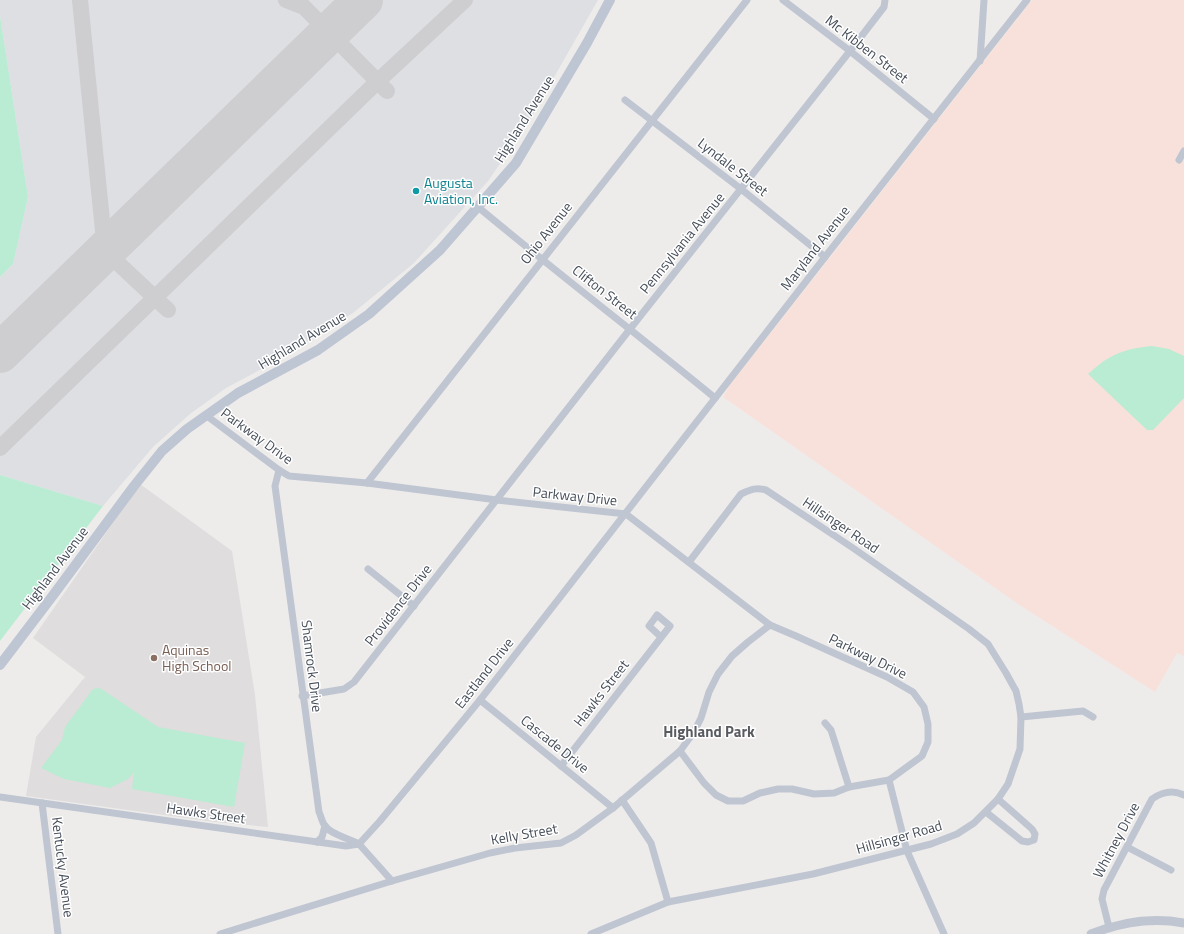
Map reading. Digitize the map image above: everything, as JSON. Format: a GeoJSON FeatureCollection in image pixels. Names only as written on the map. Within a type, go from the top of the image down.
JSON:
{"type":"FeatureCollection","features":[{"type":"Feature","properties":{"kind":"main road","name":"Highland Avenue"},"geometry":{"type":"LineString","coordinates":[[0,665],[162,451],[187,429],[238,393],[318,350],[369,314],[440,250],[516,163],[610,0]]}},
{"type":"Feature","properties":{"kind":"street","name":"Ohio Avenue"},"geometry":{"type":"LineString","coordinates":[[367,483],[747,0]]}},
{"type":"Feature","properties":{"kind":"street","name":"Mc Kibben Street"},"geometry":{"type":"LineString","coordinates":[[783,0],[850,51],[934,119]]}},
{"type":"Feature","properties":{"kind":"street","name":"Pennsylvania Avenue"},"geometry":{"type":"LineString","coordinates":[[497,500],[850,51],[884,7],[885,0]]}},
{"type":"Feature","properties":{"kind":"street"},"geometry":{"type":"LineString","coordinates":[[980,61],[984,0]]}},
{"type":"Feature","properties":{"kind":"street","name":"Maryland Avenue"},"geometry":{"type":"LineString","coordinates":[[626,514],[1027,0]]}},
{"type":"Feature","properties":{"kind":"street","name":"Lyndale Street"},"geometry":{"type":"LineString","coordinates":[[625,100],[741,189],[825,257]]}},
{"type":"Feature","properties":{"kind":"street"},"geometry":{"type":"LineString","coordinates":[[1180,160],[1184,151]]}},
{"type":"Feature","properties":{"kind":"street","name":"Clifton Street"},"geometry":{"type":"LineString","coordinates":[[478,207],[715,398]]}},
{"type":"Feature","properties":{"kind":"street","name":"Parkway Drive"},"geometry":{"type":"LineString","coordinates":[[207,416],[289,476],[367,483],[497,500],[626,514],[770,625],[887,677],[913,692],[924,707],[928,724],[928,742],[922,756],[888,780]]}},
{"type":"Feature","properties":{"kind":"street","name":"Shamrock Drive"},"geometry":{"type":"LineString","coordinates":[[279,470],[275,486],[302,696],[319,812],[325,826]]}},
{"type":"Feature","properties":{"kind":"street","name":"Hillsinger Road"},"geometry":{"type":"LineString","coordinates":[[591,934],[668,902],[813,874],[907,851],[958,834],[974,823],[998,799],[1008,784],[1020,749],[1021,717],[1016,691],[988,644],[969,629],[853,548],[766,490],[759,488],[752,489],[741,494],[689,562]]}},
{"type":"Feature","properties":{"kind":"street","name":"Providence Drive"},"geometry":{"type":"LineString","coordinates":[[302,696],[344,689],[354,682],[497,500]]}},
{"type":"Feature","properties":{"kind":"street","name":"Eastland Drive"},"geometry":{"type":"LineString","coordinates":[[359,844],[380,821],[480,700],[626,514]]}},
{"type":"Feature","properties":{"kind":"street"},"geometry":{"type":"LineString","coordinates":[[368,569],[414,606]]}},
{"type":"Feature","properties":{"kind":"street","name":"Kelly Street"},"geometry":{"type":"LineString","coordinates":[[220,934],[392,881],[490,853],[516,848],[560,843],[592,824],[680,752],[694,732],[701,718],[709,692],[718,674],[732,656],[770,625]]}},
{"type":"Feature","properties":{"kind":"street","name":"Hawks Street"},"geometry":{"type":"LineString","coordinates":[[561,766],[661,637]]}},
{"type":"Feature","properties":{"kind":"street","name":"Cascade Drive"},"geometry":{"type":"LineString","coordinates":[[480,700],[613,808]]}},
{"type":"Feature","properties":{"kind":"street"},"geometry":{"type":"LineString","coordinates":[[1021,717],[1083,711],[1093,717]]}},
{"type":"Feature","properties":{"kind":"street"},"geometry":{"type":"LineString","coordinates":[[825,723],[831,730],[849,787]]}},
{"type":"Feature","properties":{"kind":"street"},"geometry":{"type":"LineString","coordinates":[[680,752],[704,784],[716,795],[728,800],[743,801],[778,789],[792,789],[814,794],[834,793],[849,787],[888,780],[907,851],[944,934]]}},
{"type":"Feature","properties":{"kind":"street","name":"Whitney Drive"},"geometry":{"type":"LineString","coordinates":[[1109,927],[1102,900],[1104,890],[1152,799],[1161,794],[1172,791],[1184,795]]}},
{"type":"Feature","properties":{"kind":"street","name":"Hawks Street"},"geometry":{"type":"LineString","coordinates":[[0,797],[346,846],[359,844]]}},
{"type":"Feature","properties":{"kind":"street"},"geometry":{"type":"LineString","coordinates":[[986,812],[1022,841],[1028,842],[1034,840],[1035,834],[1032,829],[998,799]]}},
{"type":"Feature","properties":{"kind":"street"},"geometry":{"type":"LineString","coordinates":[[622,800],[651,843],[668,902]]}},
{"type":"Feature","properties":{"kind":"street","name":"Kentucky Avenue"},"geometry":{"type":"LineString","coordinates":[[42,803],[58,934]]}},
{"type":"Feature","properties":{"kind":"street"},"geometry":{"type":"LineString","coordinates":[[317,842],[322,837],[325,826],[334,833],[359,844],[392,881]]}},
{"type":"Feature","properties":{"kind":"street"},"geometry":{"type":"LineString","coordinates":[[1127,847],[1171,870]]}},
{"type":"Feature","properties":{"kind":"street"},"geometry":{"type":"LineString","coordinates":[[1091,934],[1109,927],[1140,920],[1173,921],[1184,923]]}},
{"type":"Feature","properties":{"kind":"shaded area"},"geometry":{"type":"Polygon","coordinates":[[[0,0],[598,0],[520,137],[518,136],[489,180],[414,263],[353,313],[280,359],[226,388],[190,414],[153,447],[103,506],[0,475],[0,277],[13,264],[28,197],[0,16],[0,0]]]}},
{"type":"Feature","properties":{"kind":"shaded area"},"geometry":{"type":"Polygon","coordinates":[[[1032,0],[1184,0],[1184,656],[1177,653],[1155,692],[1018,604],[723,397],[729,386],[1032,0]]]}},
{"type":"Feature","properties":{"kind":"shaded area","name":"Aquinas High School"},"geometry":{"type":"Polygon","coordinates":[[[140,484],[232,551],[255,695],[268,827],[215,822],[26,796],[36,737],[85,677],[33,638],[140,484]]]}},
{"type":"Feature","properties":{"kind":"green space"},"geometry":{"type":"Polygon","coordinates":[[[0,16],[28,197],[13,264],[0,277],[0,16]]]}},
{"type":"Feature","properties":{"kind":"green space"},"geometry":{"type":"Polygon","coordinates":[[[1152,346],[1169,349],[1184,356],[1184,398],[1153,430],[1147,430],[1088,374],[1110,357],[1125,351],[1152,346]]]}},
{"type":"Feature","properties":{"kind":"green space"},"geometry":{"type":"Polygon","coordinates":[[[0,475],[103,506],[0,641],[0,475]]]}},
{"type":"Feature","properties":{"kind":"green space"},"geometry":{"type":"Polygon","coordinates":[[[100,688],[158,727],[245,743],[234,807],[132,789],[134,772],[128,779],[110,788],[64,779],[41,768],[62,740],[65,727],[93,689],[100,688]]]}},
{"type":"Feature","properties":{"kind":"taxiway"},"geometry":{"type":"LineString","coordinates":[[80,0],[105,251],[168,310]]}},
{"type":"Feature","properties":{"kind":"taxiway"},"geometry":{"type":"LineString","coordinates":[[286,0],[304,7],[387,91]]}},
{"type":"Feature","properties":{"kind":"taxiway"},"geometry":{"type":"LineString","coordinates":[[0,448],[377,82],[465,0]]}},
{"type":"Feature","properties":{"kind":"runway"},"geometry":{"type":"LineString","coordinates":[[0,353],[363,0]]}},
{"type":"Feature","properties":{"kind":"place","name":"Augusta Aviation, Inc."},"geometry":{"type":"Point","coordinates":[416,191]}},
{"type":"Feature","properties":{"kind":"place","name":"Aquinas High School"},"geometry":{"type":"Point","coordinates":[154,658]}},
{"type":"Feature","properties":{"kind":"district","name":"Highland Park"},"geometry":{"type":"Point","coordinates":[709,732]}}]}
